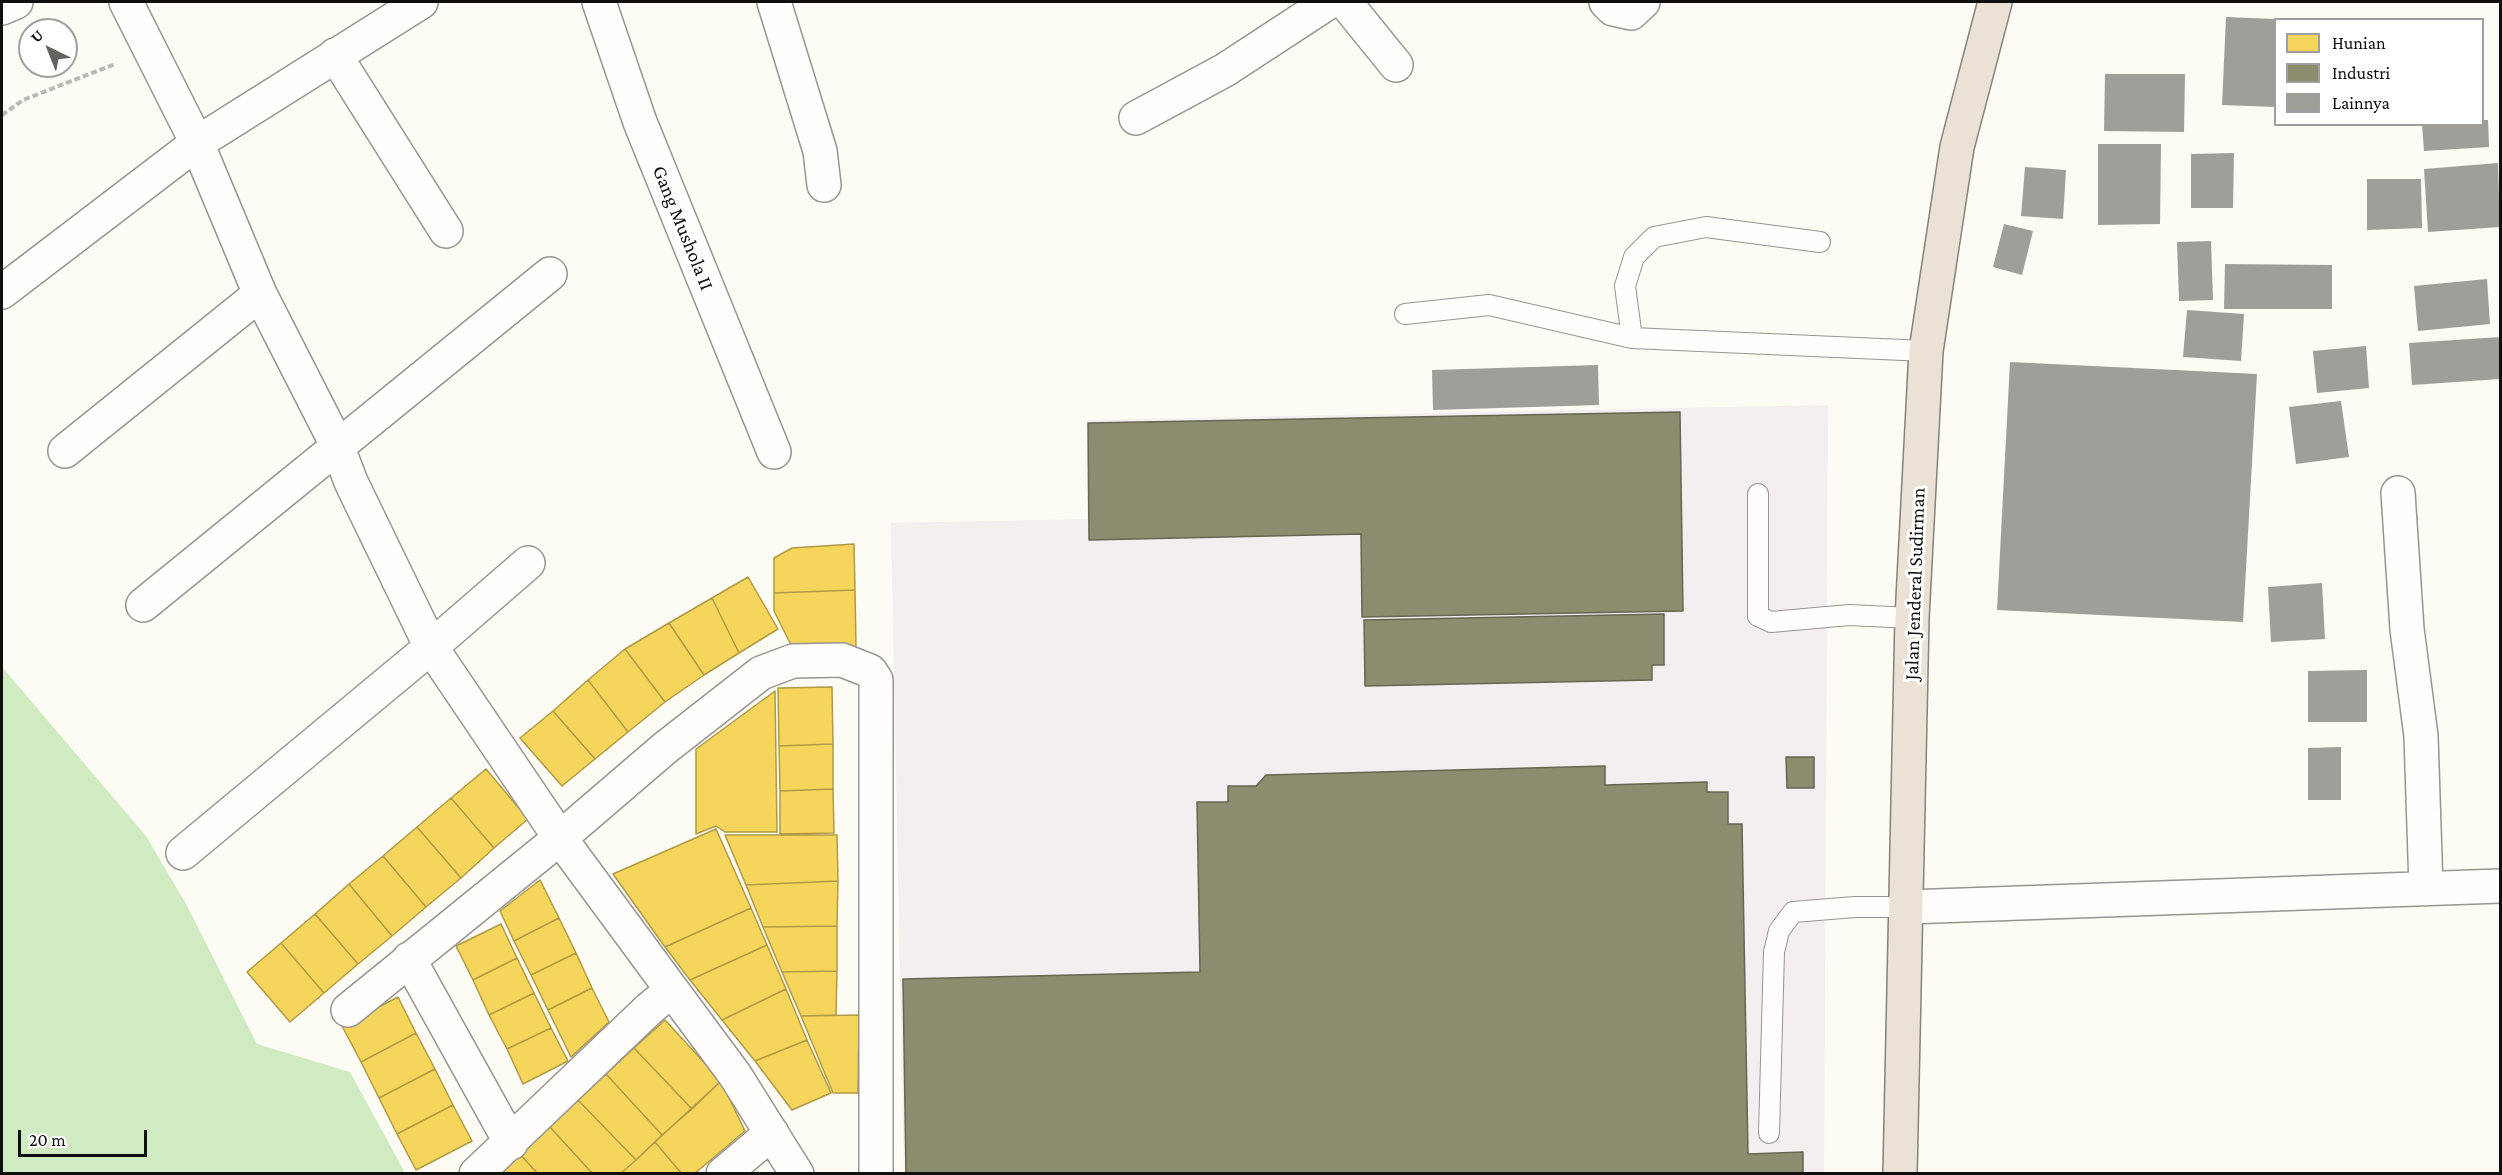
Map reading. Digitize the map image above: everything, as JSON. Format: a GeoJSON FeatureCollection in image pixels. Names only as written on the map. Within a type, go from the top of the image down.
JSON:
{"type":"FeatureCollection","features":[{"type":"Feature","properties":{"kind":"highway","name":"Jalan Jenderal Sudirman"},"geometry":{"type":"LineString","coordinates":[[1900,1173],[1912,618],[1926,351],[1957,147],[1995,2]]}},
{"type":"Feature","properties":{"kind":"street"},"geometry":{"type":"LineString","coordinates":[[2,8],[16,2]]}},
{"type":"Feature","properties":{"kind":"street"},"geometry":{"type":"LineString","coordinates":[[126,2],[197,143],[260,294],[337,445],[351,482],[431,647],[560,838],[735,1075],[797,1173]]}},
{"type":"Feature","properties":{"kind":"street"},"geometry":{"type":"LineString","coordinates":[[2,292],[197,143],[421,2]]}},
{"type":"Feature","properties":{"kind":"street","name":"Gang Mushola II"},"geometry":{"type":"LineString","coordinates":[[599,2],[640,122],[774,452]]}},
{"type":"Feature","properties":{"kind":"street"},"geometry":{"type":"LineString","coordinates":[[774,2],[820,151],[824,184]]}},
{"type":"Feature","properties":{"kind":"street"},"geometry":{"type":"LineString","coordinates":[[1136,118],[1225,70],[1329,2]]}},
{"type":"Feature","properties":{"kind":"street"},"geometry":{"type":"LineString","coordinates":[[1346,2],[1396,65]]}},
{"type":"Feature","properties":{"kind":"street"},"geometry":{"type":"LineString","coordinates":[[1606,2],[1613,9],[1631,13],[1643,2]]}},
{"type":"Feature","properties":{"kind":"street"},"geometry":{"type":"LineString","coordinates":[[335,55],[446,231]]}},
{"type":"Feature","properties":{"kind":"street"},"geometry":{"type":"LineString","coordinates":[[143,605],[550,274]]}},
{"type":"Feature","properties":{"kind":"street"},"geometry":{"type":"LineString","coordinates":[[65,451],[260,294]]}},
{"type":"Feature","properties":{"kind":"street"},"geometry":{"type":"LineString","coordinates":[[2398,493],[2407,629],[2421,736],[2426,888]]}},
{"type":"Feature","properties":{"kind":"street"},"geometry":{"type":"LineString","coordinates":[[183,853],[431,647],[528,563]]}},
{"type":"Feature","properties":{"kind":"street"},"geometry":{"type":"LineString","coordinates":[[348,1010],[409,958],[560,838],[665,748],[761,673],[793,661],[842,660],[870,671],[876,680],[876,1173]]}},
{"type":"Feature","properties":{"kind":"street"},"geometry":{"type":"LineString","coordinates":[[1907,907],[2500,886]]}},
{"type":"Feature","properties":{"kind":"street"},"geometry":{"type":"LineString","coordinates":[[409,958],[511,1143]]}},
{"type":"Feature","properties":{"kind":"street"},"geometry":{"type":"LineString","coordinates":[[476,1173],[511,1143],[649,1009],[672,990]]}},
{"type":"Feature","properties":{"kind":"street"},"geometry":{"type":"LineString","coordinates":[[723,1173],[772,1133]]}},
{"type":"Feature","properties":{"kind":"lane"},"geometry":{"type":"LineString","coordinates":[[1632,338],[1625,286],[1634,257],[1654,237],[1706,226],[1820,242]]}},
{"type":"Feature","properties":{"kind":"lane"},"geometry":{"type":"LineString","coordinates":[[1405,314],[1489,305],[1632,338],[1926,351]]}},
{"type":"Feature","properties":{"kind":"lane"},"geometry":{"type":"LineString","coordinates":[[1758,494],[1758,616],[1771,622],[1849,615],[1912,618]]}},
{"type":"Feature","properties":{"kind":"lane"},"geometry":{"type":"LineString","coordinates":[[1769,1133],[1774,952],[1779,931],[1793,912],[1855,907],[1907,907]]}},
{"type":"Feature","properties":{"kind":"path"},"geometry":{"type":"LineString","coordinates":[[2,115],[23,100],[150,50]]}},
{"type":"Feature","properties":{"kind":"shaded area"},"geometry":{"type":"Polygon","coordinates":[[[1828,405],[1824,1173],[904,1173],[891,523],[1087,519],[1087,420],[1828,405]]]}},
{"type":"Feature","properties":{"kind":"green space"},"geometry":{"type":"Polygon","coordinates":[[[2,667],[146,836],[186,904],[257,1044],[350,1072],[404,1171],[400,1174],[2,1173],[2,667]]]}},
{"type":"Feature","properties":{"kind":"building: Hunian"},"geometry":{"type":"Polygon","coordinates":[[[854,544],[855,590],[774,593],[774,558],[792,548],[854,544]]]}},
{"type":"Feature","properties":{"kind":"building: Hunian"},"geometry":{"type":"Polygon","coordinates":[[[748,577],[778,629],[739,653],[712,598],[748,577]]]}},
{"type":"Feature","properties":{"kind":"building: Hunian"},"geometry":{"type":"Polygon","coordinates":[[[855,590],[856,649],[794,651],[774,611],[774,593],[855,590]]]}},
{"type":"Feature","properties":{"kind":"building: Hunian"},"geometry":{"type":"Polygon","coordinates":[[[712,598],[739,653],[704,675],[669,623],[712,598]]]}},
{"type":"Feature","properties":{"kind":"building: Hunian"},"geometry":{"type":"Polygon","coordinates":[[[669,623],[704,675],[665,702],[625,649],[669,623]]]}},
{"type":"Feature","properties":{"kind":"building: Hunian"},"geometry":{"type":"Polygon","coordinates":[[[625,649],[665,702],[628,732],[588,680],[625,649]]]}},
{"type":"Feature","properties":{"kind":"building: Hunian"},"geometry":{"type":"Polygon","coordinates":[[[588,680],[628,732],[595,759],[553,711],[588,680]]]}},
{"type":"Feature","properties":{"kind":"building: Hunian"},"geometry":{"type":"Polygon","coordinates":[[[832,687],[833,744],[779,746],[778,688],[832,687]]]}},
{"type":"Feature","properties":{"kind":"building: Hunian"},"geometry":{"type":"Polygon","coordinates":[[[775,691],[777,832],[725,832],[716,826],[696,834],[696,749],[775,691]]]}},
{"type":"Feature","properties":{"kind":"building: Hunian"},"geometry":{"type":"Polygon","coordinates":[[[553,711],[595,759],[562,786],[520,738],[553,711]]]}},
{"type":"Feature","properties":{"kind":"building: Hunian"},"geometry":{"type":"Polygon","coordinates":[[[833,744],[833,789],[780,791],[779,746],[833,744]]]}},
{"type":"Feature","properties":{"kind":"building: Hunian"},"geometry":{"type":"Polygon","coordinates":[[[486,769],[528,819],[494,848],[451,798],[486,769]]]}},
{"type":"Feature","properties":{"kind":"building: Hunian"},"geometry":{"type":"Polygon","coordinates":[[[833,789],[834,833],[780,834],[780,791],[833,789]]]}},
{"type":"Feature","properties":{"kind":"building: Hunian"},"geometry":{"type":"Polygon","coordinates":[[[451,798],[494,848],[461,878],[417,827],[451,798]]]}},
{"type":"Feature","properties":{"kind":"building: Hunian"},"geometry":{"type":"Polygon","coordinates":[[[417,827],[461,878],[426,907],[383,856],[417,827]]]}},
{"type":"Feature","properties":{"kind":"building: Hunian"},"geometry":{"type":"Polygon","coordinates":[[[716,829],[751,908],[665,947],[613,874],[716,829]]]}},
{"type":"Feature","properties":{"kind":"building: Hunian"},"geometry":{"type":"Polygon","coordinates":[[[725,835],[837,835],[838,881],[746,885],[725,835]]]}},
{"type":"Feature","properties":{"kind":"building: Hunian"},"geometry":{"type":"Polygon","coordinates":[[[383,856],[426,907],[392,936],[349,884],[383,856]]]}},
{"type":"Feature","properties":{"kind":"building: Hunian"},"geometry":{"type":"Polygon","coordinates":[[[540,880],[559,918],[514,941],[500,911],[540,880]]]}},
{"type":"Feature","properties":{"kind":"building: Hunian"},"geometry":{"type":"Polygon","coordinates":[[[838,881],[837,926],[763,927],[746,885],[838,881]]]}},
{"type":"Feature","properties":{"kind":"building: Hunian"},"geometry":{"type":"Polygon","coordinates":[[[349,884],[392,936],[358,964],[315,914],[349,884]]]}},
{"type":"Feature","properties":{"kind":"building: Hunian"},"geometry":{"type":"Polygon","coordinates":[[[751,908],[767,945],[690,980],[665,947],[751,908]]]}},
{"type":"Feature","properties":{"kind":"building: Hunian"},"geometry":{"type":"Polygon","coordinates":[[[315,914],[358,964],[324,993],[281,943],[315,914]]]}},
{"type":"Feature","properties":{"kind":"building: Hunian"},"geometry":{"type":"Polygon","coordinates":[[[559,918],[576,953],[531,975],[514,941],[559,918]]]}},
{"type":"Feature","properties":{"kind":"building: Hunian"},"geometry":{"type":"Polygon","coordinates":[[[501,924],[517,958],[473,980],[456,946],[501,924]]]}},
{"type":"Feature","properties":{"kind":"building: Hunian"},"geometry":{"type":"Polygon","coordinates":[[[837,926],[837,971],[782,972],[763,927],[837,926]]]}},
{"type":"Feature","properties":{"kind":"building: Hunian"},"geometry":{"type":"Polygon","coordinates":[[[281,943],[324,993],[290,1022],[247,972],[281,943]]]}},
{"type":"Feature","properties":{"kind":"building: Hunian"},"geometry":{"type":"Polygon","coordinates":[[[767,945],[786,989],[722,1020],[690,980],[767,945]]]}},
{"type":"Feature","properties":{"kind":"building: Hunian"},"geometry":{"type":"Polygon","coordinates":[[[576,953],[592,988],[548,1010],[531,975],[576,953]]]}},
{"type":"Feature","properties":{"kind":"building: Hunian"},"geometry":{"type":"Polygon","coordinates":[[[517,958],[534,993],[489,1015],[473,980],[517,958]]]}},
{"type":"Feature","properties":{"kind":"building: Hunian"},"geometry":{"type":"Polygon","coordinates":[[[837,971],[836,1015],[801,1016],[782,972],[837,971]]]}},
{"type":"Feature","properties":{"kind":"building: Hunian"},"geometry":{"type":"Polygon","coordinates":[[[592,988],[609,1022],[571,1057],[548,1010],[592,988]]]}},
{"type":"Feature","properties":{"kind":"building: Hunian"},"geometry":{"type":"Polygon","coordinates":[[[786,989],[807,1040],[755,1061],[722,1020],[786,989]]]}},
{"type":"Feature","properties":{"kind":"building: Hunian"},"geometry":{"type":"Polygon","coordinates":[[[534,993],[551,1028],[507,1049],[489,1015],[534,993]]]}},
{"type":"Feature","properties":{"kind":"building: Hunian"},"geometry":{"type":"Polygon","coordinates":[[[398,997],[416,1033],[361,1062],[342,1026],[398,997]]]}},
{"type":"Feature","properties":{"kind":"building: Hunian"},"geometry":{"type":"Polygon","coordinates":[[[859,1015],[858,1093],[833,1093],[801,1016],[859,1015]]]}},
{"type":"Feature","properties":{"kind":"building: Hunian"},"geometry":{"type":"Polygon","coordinates":[[[665,1020],[721,1081],[692,1109],[634,1048],[665,1020]]]}},
{"type":"Feature","properties":{"kind":"building: Hunian"},"geometry":{"type":"Polygon","coordinates":[[[551,1028],[568,1061],[523,1084],[507,1049],[551,1028]]]}},
{"type":"Feature","properties":{"kind":"building: Hunian"},"geometry":{"type":"Polygon","coordinates":[[[416,1033],[435,1069],[379,1098],[361,1062],[416,1033]]]}},
{"type":"Feature","properties":{"kind":"building: Hunian"},"geometry":{"type":"Polygon","coordinates":[[[807,1040],[831,1093],[792,1110],[755,1061],[807,1040]]]}},
{"type":"Feature","properties":{"kind":"building: Hunian"},"geometry":{"type":"Polygon","coordinates":[[[634,1048],[692,1109],[662,1135],[606,1074],[634,1048]]]}},
{"type":"Feature","properties":{"kind":"building: Hunian"},"geometry":{"type":"Polygon","coordinates":[[[435,1069],[453,1105],[397,1134],[379,1098],[435,1069]]]}},
{"type":"Feature","properties":{"kind":"building: Hunian"},"geometry":{"type":"Polygon","coordinates":[[[606,1074],[662,1135],[636,1160],[578,1100],[606,1074]]]}},
{"type":"Feature","properties":{"kind":"building: Hunian"},"geometry":{"type":"Polygon","coordinates":[[[721,1081],[745,1131],[694,1174],[682,1174],[655,1142],[721,1081]]]}},
{"type":"Feature","properties":{"kind":"building: Hunian"},"geometry":{"type":"Polygon","coordinates":[[[578,1100],[636,1160],[620,1174],[593,1174],[549,1126],[578,1100]]]}},
{"type":"Feature","properties":{"kind":"building: Hunian"},"geometry":{"type":"Polygon","coordinates":[[[453,1105],[472,1141],[416,1170],[397,1134],[453,1105]]]}},
{"type":"Feature","properties":{"kind":"building: Hunian"},"geometry":{"type":"Polygon","coordinates":[[[549,1126],[593,1174],[538,1174],[519,1153],[549,1126]]]}},
{"type":"Feature","properties":{"kind":"building: Hunian"},"geometry":{"type":"Polygon","coordinates":[[[655,1142],[682,1174],[620,1174],[636,1160],[655,1142]]]}},
{"type":"Feature","properties":{"kind":"building: Hunian"},"geometry":{"type":"Polygon","coordinates":[[[519,1153],[538,1174],[497,1174],[519,1153]]]}},
{"type":"Feature","properties":{"kind":"building: Industri"},"geometry":{"type":"Polygon","coordinates":[[[1680,412],[1683,611],[1362,617],[1361,534],[1089,540],[1088,423],[1680,412]]]}},
{"type":"Feature","properties":{"kind":"building: Industri"},"geometry":{"type":"Polygon","coordinates":[[[1664,614],[1664,665],[1652,665],[1652,680],[1365,686],[1364,620],[1664,614]]]}},
{"type":"Feature","properties":{"kind":"building: Industri"},"geometry":{"type":"Polygon","coordinates":[[[1786,757],[1814,757],[1814,788],[1787,788],[1786,757]]]}},
{"type":"Feature","properties":{"kind":"building: Industri"},"geometry":{"type":"Polygon","coordinates":[[[1605,766],[1605,785],[1707,782],[1707,792],[1728,792],[1728,824],[1742,824],[1748,1154],[1803,1152],[1803,1174],[906,1174],[903,979],[1200,972],[1197,802],[1228,802],[1228,786],[1256,786],[1266,775],[1605,766]]]}},
{"type":"Feature","properties":{"kind":"building: Lainnya"},"geometry":{"type":"Polygon","coordinates":[[[2226,17],[2274,19],[2274,107],[2222,105],[2226,17]]]}},
{"type":"Feature","properties":{"kind":"building: Lainnya"},"geometry":{"type":"Polygon","coordinates":[[[2105,74],[2185,74],[2184,132],[2104,131],[2105,74]]]}},
{"type":"Feature","properties":{"kind":"building: Lainnya"},"geometry":{"type":"Polygon","coordinates":[[[2484,120],[2488,120],[2489,147],[2424,151],[2422,126],[2484,126],[2484,120]]]}},
{"type":"Feature","properties":{"kind":"building: Lainnya"},"geometry":{"type":"Polygon","coordinates":[[[2098,144],[2161,144],[2160,224],[2098,225],[2098,144]]]}},
{"type":"Feature","properties":{"kind":"building: Lainnya"},"geometry":{"type":"Polygon","coordinates":[[[2234,153],[2233,208],[2191,208],[2191,154],[2234,153]]]}},
{"type":"Feature","properties":{"kind":"building: Lainnya"},"geometry":{"type":"Polygon","coordinates":[[[2498,163],[2500,227],[2428,232],[2424,169],[2498,163]]]}},
{"type":"Feature","properties":{"kind":"building: Lainnya"},"geometry":{"type":"Polygon","coordinates":[[[2025,167],[2066,170],[2063,219],[2021,216],[2025,167]]]}},
{"type":"Feature","properties":{"kind":"building: Lainnya"},"geometry":{"type":"Polygon","coordinates":[[[2367,179],[2421,179],[2422,228],[2367,230],[2367,179]]]}},
{"type":"Feature","properties":{"kind":"building: Lainnya"},"geometry":{"type":"Polygon","coordinates":[[[2004,224],[2033,231],[2022,275],[1993,267],[2004,224]]]}},
{"type":"Feature","properties":{"kind":"building: Lainnya"},"geometry":{"type":"Polygon","coordinates":[[[2211,241],[2213,300],[2179,301],[2177,242],[2211,241]]]}},
{"type":"Feature","properties":{"kind":"building: Lainnya"},"geometry":{"type":"Polygon","coordinates":[[[2225,264],[2332,265],[2332,309],[2224,309],[2225,264]]]}},
{"type":"Feature","properties":{"kind":"building: Lainnya"},"geometry":{"type":"Polygon","coordinates":[[[2487,279],[2490,324],[2418,331],[2414,286],[2487,279]]]}},
{"type":"Feature","properties":{"kind":"building: Lainnya"},"geometry":{"type":"Polygon","coordinates":[[[2187,310],[2244,314],[2241,361],[2183,357],[2187,310]]]}},
{"type":"Feature","properties":{"kind":"building: Lainnya"},"geometry":{"type":"Polygon","coordinates":[[[2500,337],[2500,379],[2412,385],[2409,343],[2500,337]]]}},
{"type":"Feature","properties":{"kind":"building: Lainnya"},"geometry":{"type":"Polygon","coordinates":[[[2366,346],[2369,388],[2317,393],[2313,351],[2366,346]]]}},
{"type":"Feature","properties":{"kind":"building: Lainnya"},"geometry":{"type":"Polygon","coordinates":[[[2010,362],[2257,374],[2243,622],[1997,610],[2010,362]]]}},
{"type":"Feature","properties":{"kind":"building: Lainnya"},"geometry":{"type":"Polygon","coordinates":[[[1598,365],[1599,405],[1433,410],[1432,370],[1598,365]]]}},
{"type":"Feature","properties":{"kind":"building: Lainnya"},"geometry":{"type":"Polygon","coordinates":[[[2341,401],[2349,457],[2296,464],[2289,407],[2341,401]]]}},
{"type":"Feature","properties":{"kind":"building: Lainnya"},"geometry":{"type":"Polygon","coordinates":[[[2322,583],[2325,639],[2271,642],[2268,587],[2322,583]]]}},
{"type":"Feature","properties":{"kind":"building: Lainnya"},"geometry":{"type":"Polygon","coordinates":[[[2367,670],[2367,722],[2308,722],[2308,671],[2367,670]]]}},
{"type":"Feature","properties":{"kind":"building: Lainnya"},"geometry":{"type":"Polygon","coordinates":[[[2341,747],[2341,800],[2308,800],[2308,748],[2341,747]]]}}]}
